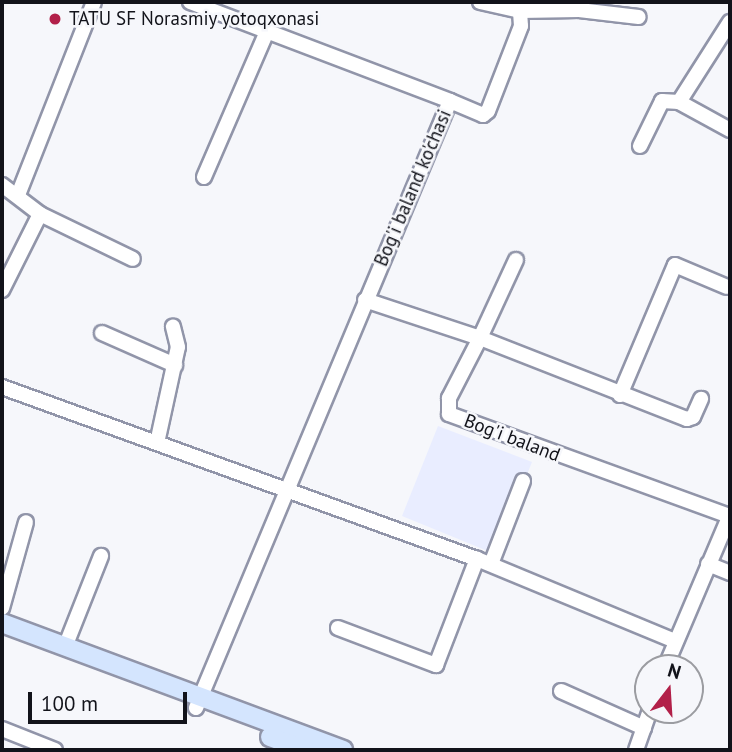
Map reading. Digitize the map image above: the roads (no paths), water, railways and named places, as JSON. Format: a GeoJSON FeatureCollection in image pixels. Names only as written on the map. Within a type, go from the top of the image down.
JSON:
{"type":"FeatureCollection","features":[{"type":"Feature","properties":{"kind":"main road"},"geometry":{"type":"LineString","coordinates":[[2,623],[198,703],[294,748]]}},
{"type":"Feature","properties":{"kind":"main road"},"geometry":{"type":"LineString","coordinates":[[2,636],[343,750]]}},
{"type":"Feature","properties":{"kind":"street"},"geometry":{"type":"LineString","coordinates":[[18,195],[94,2]]}},
{"type":"Feature","properties":{"kind":"street","name":"Bog'i baland ko'chasi"},"geometry":{"type":"LineString","coordinates":[[190,2],[268,29],[450,101],[198,703]]}},
{"type":"Feature","properties":{"kind":"street"},"geometry":{"type":"LineString","coordinates":[[480,2],[520,11],[579,10],[639,17]]}},
{"type":"Feature","properties":{"kind":"street"},"geometry":{"type":"LineString","coordinates":[[450,101],[483,115],[488,111],[521,26],[520,11]]}},
{"type":"Feature","properties":{"kind":"street"},"geometry":{"type":"LineString","coordinates":[[679,102],[730,22]]}},
{"type":"Feature","properties":{"kind":"street"},"geometry":{"type":"LineString","coordinates":[[204,177],[268,29]]}},
{"type":"Feature","properties":{"kind":"street"},"geometry":{"type":"LineString","coordinates":[[640,146],[662,101],[679,102],[730,130]]}},
{"type":"Feature","properties":{"kind":"street"},"geometry":{"type":"LineString","coordinates":[[2,185],[40,214],[133,259]]}},
{"type":"Feature","properties":{"kind":"street"},"geometry":{"type":"LineString","coordinates":[[2,290],[40,214]]}},
{"type":"Feature","properties":{"kind":"street"},"geometry":{"type":"LineString","coordinates":[[480,338],[516,260]]}},
{"type":"Feature","properties":{"kind":"street"},"geometry":{"type":"LineString","coordinates":[[620,395],[675,265],[727,287]]}},
{"type":"Feature","properties":{"kind":"street"},"geometry":{"type":"LineString","coordinates":[[365,300],[480,338],[687,419],[693,417],[701,399]]}},
{"type":"Feature","properties":{"kind":"street"},"geometry":{"type":"LineString","coordinates":[[157,443],[175,365],[178,334],[173,327]]}},
{"type":"Feature","properties":{"kind":"street"},"geometry":{"type":"LineString","coordinates":[[102,333],[175,365]]}},
{"type":"Feature","properties":{"kind":"street","name":"Bog'i baland"},"geometry":{"type":"LineString","coordinates":[[480,338],[449,398],[449,414],[522,443],[730,515]]}},
{"type":"Feature","properties":{"kind":"street"},"geometry":{"type":"LineString","coordinates":[[2,387],[484,561],[675,641]]}},
{"type":"Feature","properties":{"kind":"street"},"geometry":{"type":"LineString","coordinates":[[338,628],[436,665],[523,481]]}},
{"type":"Feature","properties":{"kind":"street"},"geometry":{"type":"LineString","coordinates":[[670,654],[730,515]]}},
{"type":"Feature","properties":{"kind":"street"},"geometry":{"type":"LineString","coordinates":[[2,608],[26,522]]}},
{"type":"Feature","properties":{"kind":"street"},"geometry":{"type":"LineString","coordinates":[[65,647],[101,556]]}},
{"type":"Feature","properties":{"kind":"street"},"geometry":{"type":"LineString","coordinates":[[708,564],[730,573]]}},
{"type":"Feature","properties":{"kind":"street"},"geometry":{"type":"LineString","coordinates":[[561,691],[644,728]]}},
{"type":"Feature","properties":{"kind":"street"},"geometry":{"type":"LineString","coordinates":[[636,750],[645,724]]}},
{"type":"Feature","properties":{"kind":"street"},"geometry":{"type":"LineString","coordinates":[[2,729],[55,750]]}},
{"type":"Feature","properties":{"kind":"place","name":"TATU SF Norasmiy yotoqxonasi"},"geometry":{"type":"Point","coordinates":[55,19]}}]}
